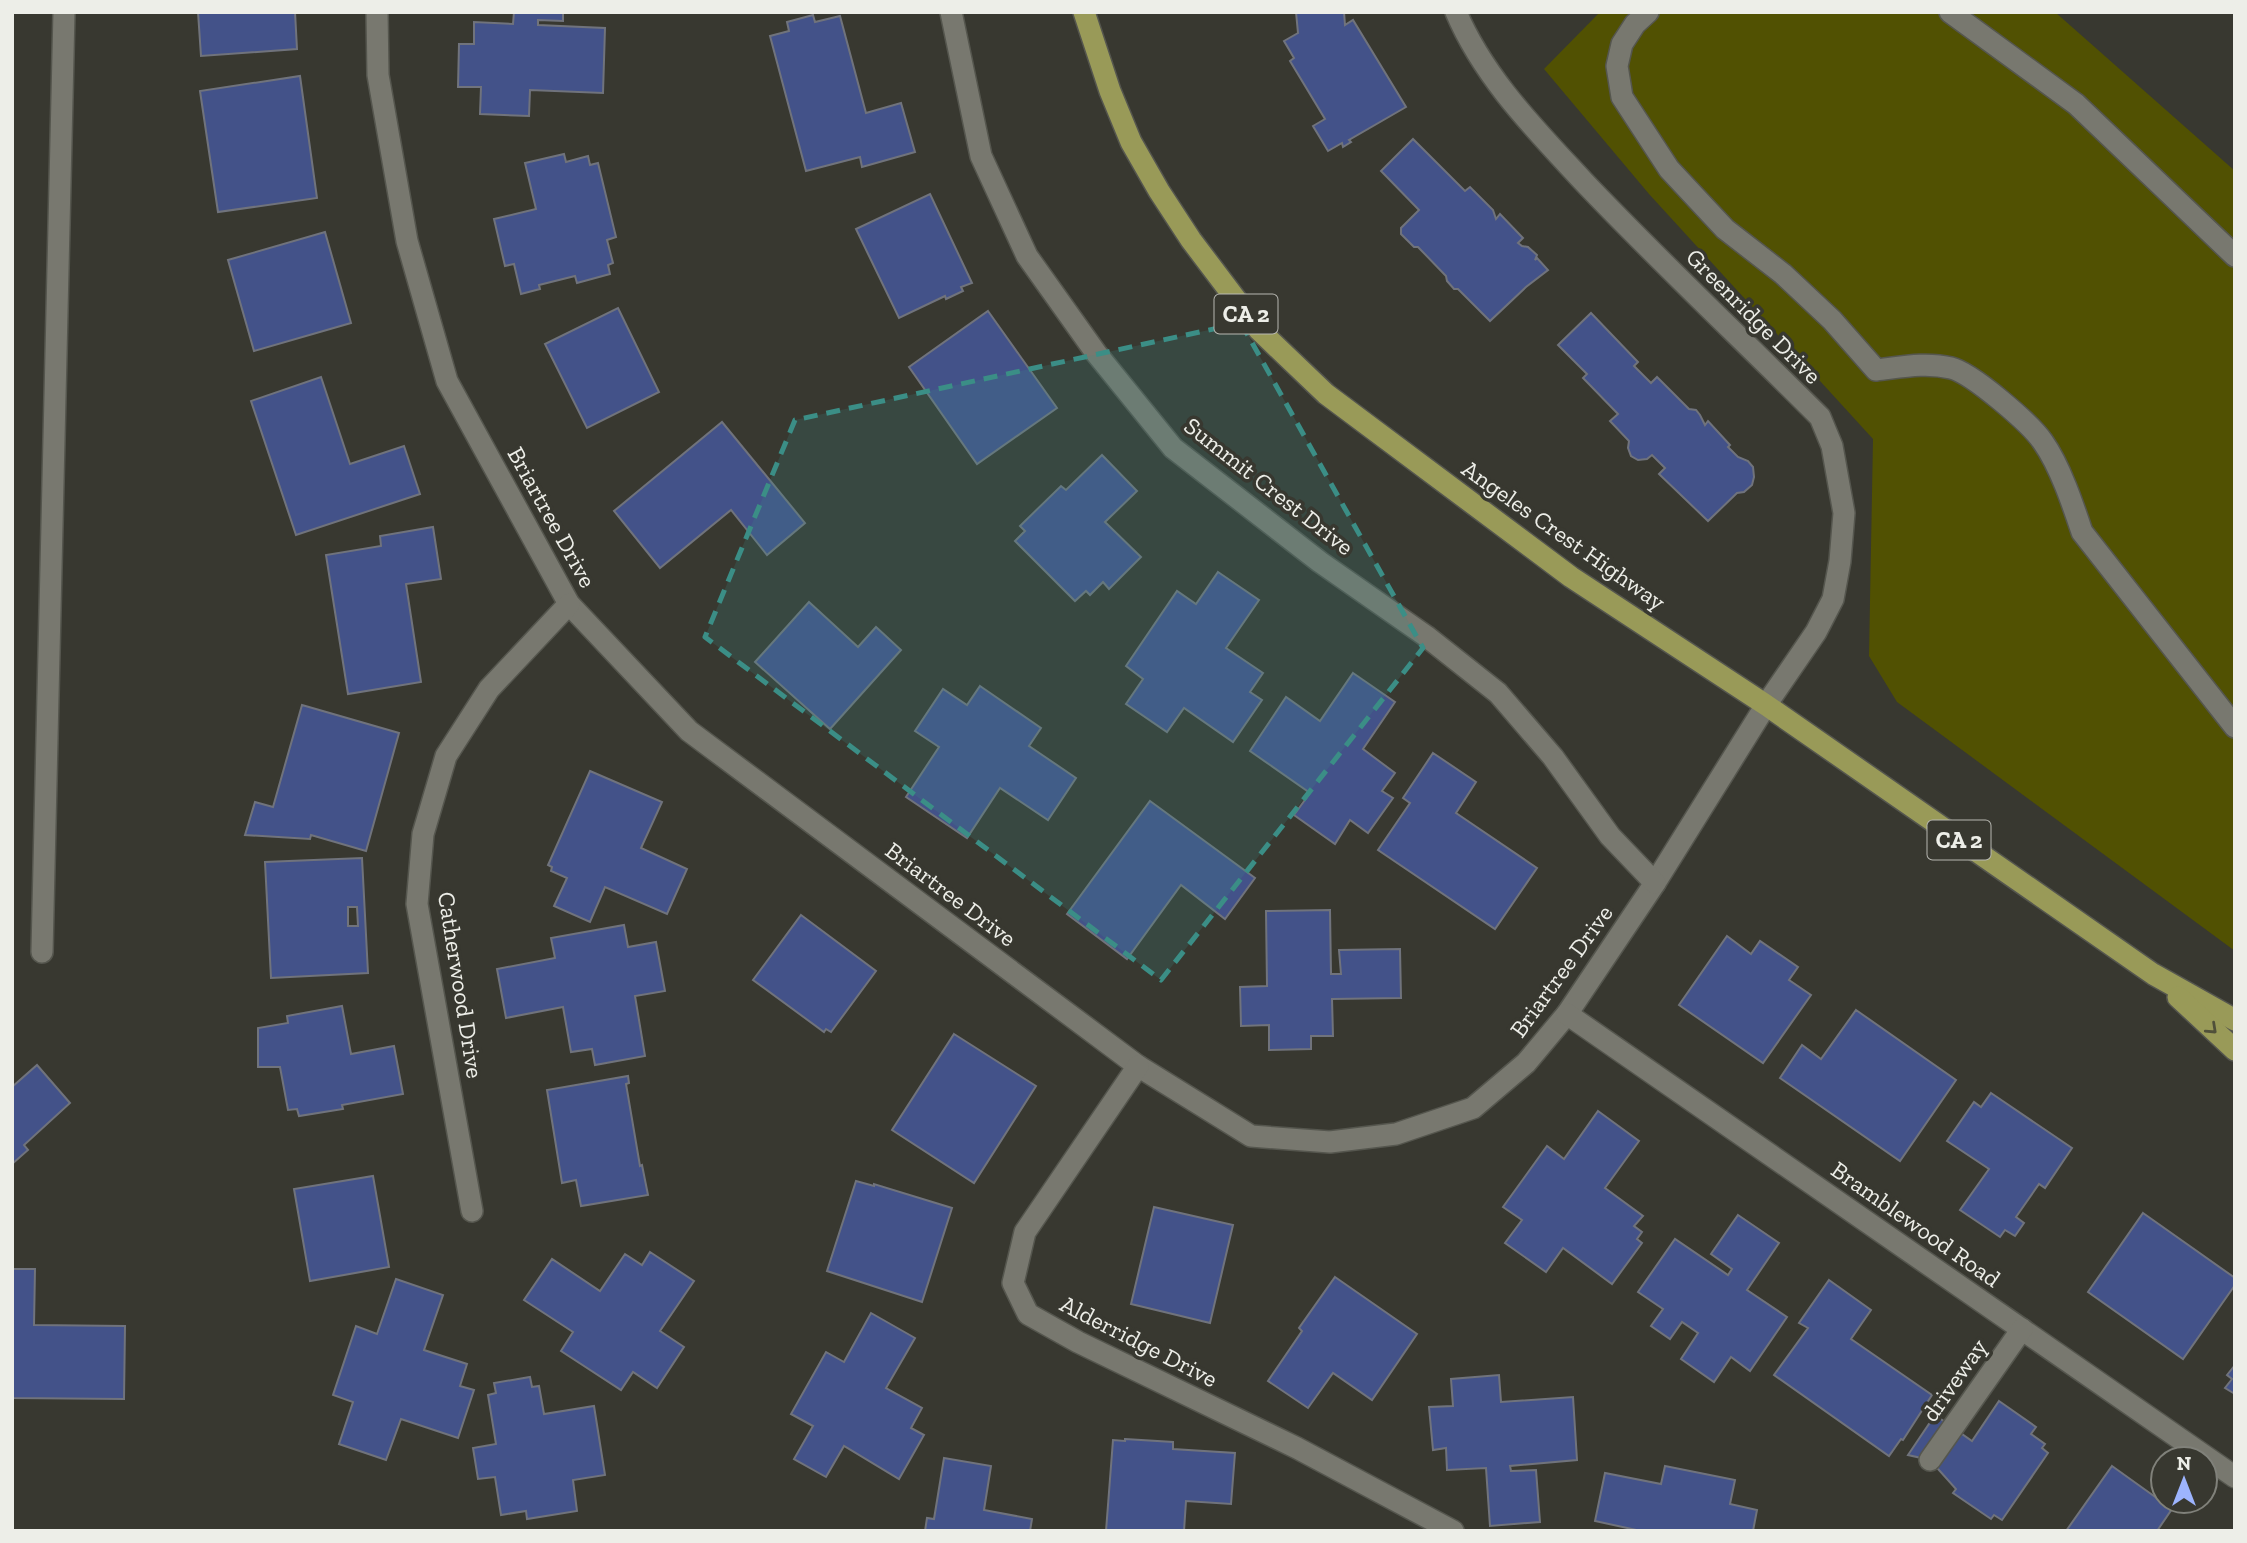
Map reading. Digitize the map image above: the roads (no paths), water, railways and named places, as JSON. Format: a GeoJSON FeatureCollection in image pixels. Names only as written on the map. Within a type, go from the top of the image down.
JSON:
{"type":"FeatureCollection","features":[{"type":"Feature","properties":{"kind":"main road","name":"Angeles Crest Highway"},"geometry":{"type":"LineString","coordinates":[[1084,12],[1110,91],[1131,142],[1191,240],[1259,330],[1326,394],[1571,577],[1766,705],[2153,974],[2235,1020]]}},
{"type":"Feature","properties":{"kind":"main road","name":"Angeles Crest Highway"},"geometry":{"type":"LineString","coordinates":[[2153,974],[2235,1050]]}},
{"type":"Feature","properties":{"kind":"street"},"geometry":{"type":"LineString","coordinates":[[42,952],[64,12]]}},
{"type":"Feature","properties":{"kind":"street","name":"Briartree Drive"},"geometry":{"type":"LineString","coordinates":[[377,12],[378,75],[407,241],[447,381],[569,604],[689,731],[1138,1066],[1251,1136],[1330,1142],[1396,1134],[1473,1108],[1526,1063],[1567,1014],[1656,883],[1766,705]]}},
{"type":"Feature","properties":{"kind":"street","name":"Summit Crest Drive"},"geometry":{"type":"LineString","coordinates":[[951,12],[981,156],[1027,256],[1096,353],[1174,448],[1320,562],[1426,636],[1498,693],[1553,757],[1610,836],[1656,883]]}},
{"type":"Feature","properties":{"kind":"street","name":"Greenridge Drive"},"geometry":{"type":"LineString","coordinates":[[1456,12],[1466,36],[1514,107],[1628,229],[1820,417],[1832,446],[1844,513],[1840,561],[1833,599],[1816,632],[1766,705]]}},
{"type":"Feature","properties":{"kind":"street"},"geometry":{"type":"LineString","coordinates":[[1648,12],[1635,24],[1622,44],[1617,66],[1622,97],[1669,169],[1725,229],[1783,274],[1832,320],[1876,370],[1924,364],[1955,368],[1986,388],[2043,442],[2070,499],[2082,532],[2235,727]]}},
{"type":"Feature","properties":{"kind":"street"},"geometry":{"type":"LineString","coordinates":[[1950,12],[2076,104],[2235,256]]}},
{"type":"Feature","properties":{"kind":"street","name":"Catherwood Drive"},"geometry":{"type":"LineString","coordinates":[[472,1211],[417,904],[423,834],[446,756],[489,689],[569,604]]}},
{"type":"Feature","properties":{"kind":"street","name":"Bramblewood Road"},"geometry":{"type":"LineString","coordinates":[[1567,1014],[2235,1477]]}},
{"type":"Feature","properties":{"kind":"street","name":"Alderridge Drive"},"geometry":{"type":"LineString","coordinates":[[1138,1066],[1025,1232],[1013,1283],[1028,1314],[1078,1342],[1297,1448],[1453,1531]]}},
{"type":"Feature","properties":{"kind":"street","name":"driveway"},"geometry":{"type":"LineString","coordinates":[[1930,1461],[2022,1329]]}}]}
